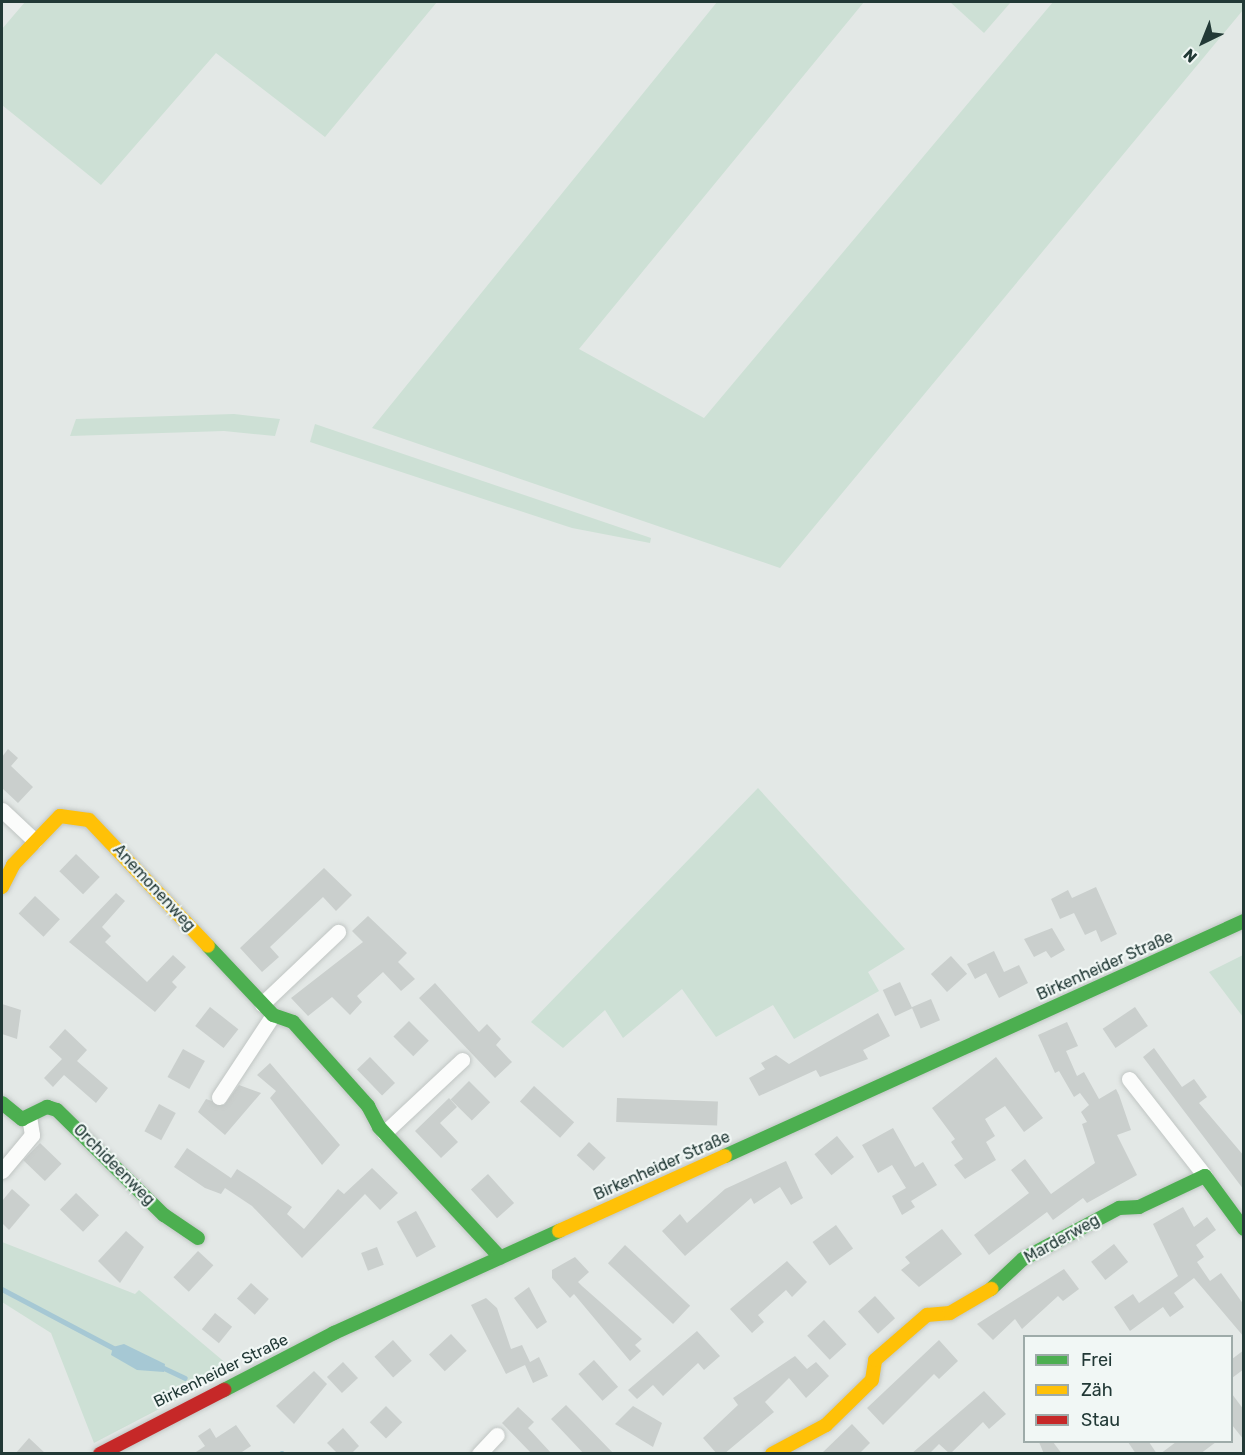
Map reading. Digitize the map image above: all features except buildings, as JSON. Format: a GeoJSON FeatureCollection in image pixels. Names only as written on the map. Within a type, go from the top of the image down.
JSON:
{"type":"FeatureCollection","features":[{"type":"Feature","properties":{"kind":"street"},"geometry":{"type":"LineString","coordinates":[[2,810],[35,841]]}},
{"type":"Feature","properties":{"kind":"street","name":"Anemonenweg"},"geometry":{"type":"LineString","coordinates":[[2,887],[35,841],[60,816],[89,820],[273,1015],[293,1022],[368,1106],[384,1133],[500,1257]]}},
{"type":"Feature","properties":{"kind":"street","name":"Birkenheider Straße"},"geometry":{"type":"LineString","coordinates":[[100,1454],[223,1387],[500,1257],[1244,921]]}},
{"type":"Feature","properties":{"kind":"street"},"geometry":{"type":"LineString","coordinates":[[262,1004],[338,932]]}},
{"type":"Feature","properties":{"kind":"street"},"geometry":{"type":"LineString","coordinates":[[219,1098],[273,1015]]}},
{"type":"Feature","properties":{"kind":"street"},"geometry":{"type":"LineString","coordinates":[[384,1133],[462,1060]]}},
{"type":"Feature","properties":{"kind":"street"},"geometry":{"type":"LineString","coordinates":[[1129,1079],[1244,1228]]}},
{"type":"Feature","properties":{"kind":"street"},"geometry":{"type":"LineString","coordinates":[[2,1103],[22,1119],[29,1117],[32,1135],[2,1171]]}},
{"type":"Feature","properties":{"kind":"street","name":"Orchideenweg"},"geometry":{"type":"LineString","coordinates":[[29,1117],[46,1107],[57,1110],[164,1215],[198,1238]]}},
{"type":"Feature","properties":{"kind":"street","name":"Marderweg"},"geometry":{"type":"LineString","coordinates":[[772,1454],[826,1425],[872,1380],[875,1360],[927,1315],[950,1313],[998,1285],[1023,1258],[1119,1208],[1138,1207],[1205,1176]]}},
{"type":"Feature","properties":{"kind":"street"},"geometry":{"type":"LineString","coordinates":[[479,1454],[497,1436]]}},
{"type":"Feature","properties":{"kind":"green space"},"geometry":{"type":"Polygon","coordinates":[[[25,2],[437,2],[325,137],[216,53],[101,185],[2,105],[2,29],[25,2]]]}},
{"type":"Feature","properties":{"kind":"green space"},"geometry":{"type":"Polygon","coordinates":[[[717,2],[864,2],[579,349],[704,418],[1053,2],[1243,2],[1243,10],[780,568],[372,428],[717,2]]]}},
{"type":"Feature","properties":{"kind":"green space"},"geometry":{"type":"Polygon","coordinates":[[[950,2],[1011,2],[984,33],[950,2]]]}},
{"type":"Feature","properties":{"kind":"green space"},"geometry":{"type":"Polygon","coordinates":[[[234,414],[280,419],[275,436],[224,431],[70,436],[76,419],[234,414]]]}},
{"type":"Feature","properties":{"kind":"green space"},"geometry":{"type":"Polygon","coordinates":[[[315,424],[651,538],[650,543],[572,528],[310,442],[315,424]]]}},
{"type":"Feature","properties":{"kind":"green space"},"geometry":{"type":"Polygon","coordinates":[[[758,788],[905,949],[868,972],[879,991],[794,1039],[773,1005],[716,1037],[682,989],[623,1038],[605,1010],[563,1048],[531,1022],[758,788]]]}},
{"type":"Feature","properties":{"kind":"green space"},"geometry":{"type":"Polygon","coordinates":[[[1243,955],[1243,1017],[1209,972],[1243,955]]]}},
{"type":"Feature","properties":{"kind":"green space"},"geometry":{"type":"Polygon","coordinates":[[[2,1242],[135,1294],[139,1290],[234,1370],[94,1443],[51,1333],[2,1302],[2,1242]]]}},
{"type":"Feature","properties":{"kind":"water"},"geometry":{"type":"Polygon","coordinates":[[[124,1344],[165,1364],[164,1372],[137,1370],[111,1355],[113,1347],[124,1344]]]}},
{"type":"Feature","properties":{"kind":"waterway"},"geometry":{"type":"LineString","coordinates":[[2,1289],[117,1350]]}},
{"type":"Feature","properties":{"kind":"waterway"},"geometry":{"type":"LineString","coordinates":[[164,1368],[185,1378]]}},
{"type":"Feature","properties":{"kind":"traffic: fast"},"geometry":{"type":"LineString","coordinates":[[725,1156],[1244,921]]}},
{"type":"Feature","properties":{"kind":"traffic: fast"},"geometry":{"type":"LineString","coordinates":[[208,946],[273,1015],[293,1022],[368,1106],[379,1127],[500,1257]]}},
{"type":"Feature","properties":{"kind":"traffic: fast"},"geometry":{"type":"LineString","coordinates":[[2,1103],[22,1119],[47,1107],[57,1110],[164,1215],[198,1238]]}},
{"type":"Feature","properties":{"kind":"traffic: fast"},"geometry":{"type":"LineString","coordinates":[[991,1289],[1023,1259],[1119,1208],[1139,1207],[1205,1176],[1244,1229]]}},
{"type":"Feature","properties":{"kind":"traffic: fast"},"geometry":{"type":"LineString","coordinates":[[224,1390],[334,1333],[559,1231]]}},
{"type":"Feature","properties":{"kind":"traffic: slow"},"geometry":{"type":"LineString","coordinates":[[2,887],[13,865],[60,816],[89,820],[208,946]]}},
{"type":"Feature","properties":{"kind":"traffic: slow"},"geometry":{"type":"LineString","coordinates":[[559,1231],[725,1156]]}},
{"type":"Feature","properties":{"kind":"traffic: slow"},"geometry":{"type":"LineString","coordinates":[[772,1454],[826,1425],[872,1380],[875,1360],[927,1315],[950,1313],[991,1289]]}},
{"type":"Feature","properties":{"kind":"traffic: jam"},"geometry":{"type":"LineString","coordinates":[[100,1454],[224,1390]]}}]}
